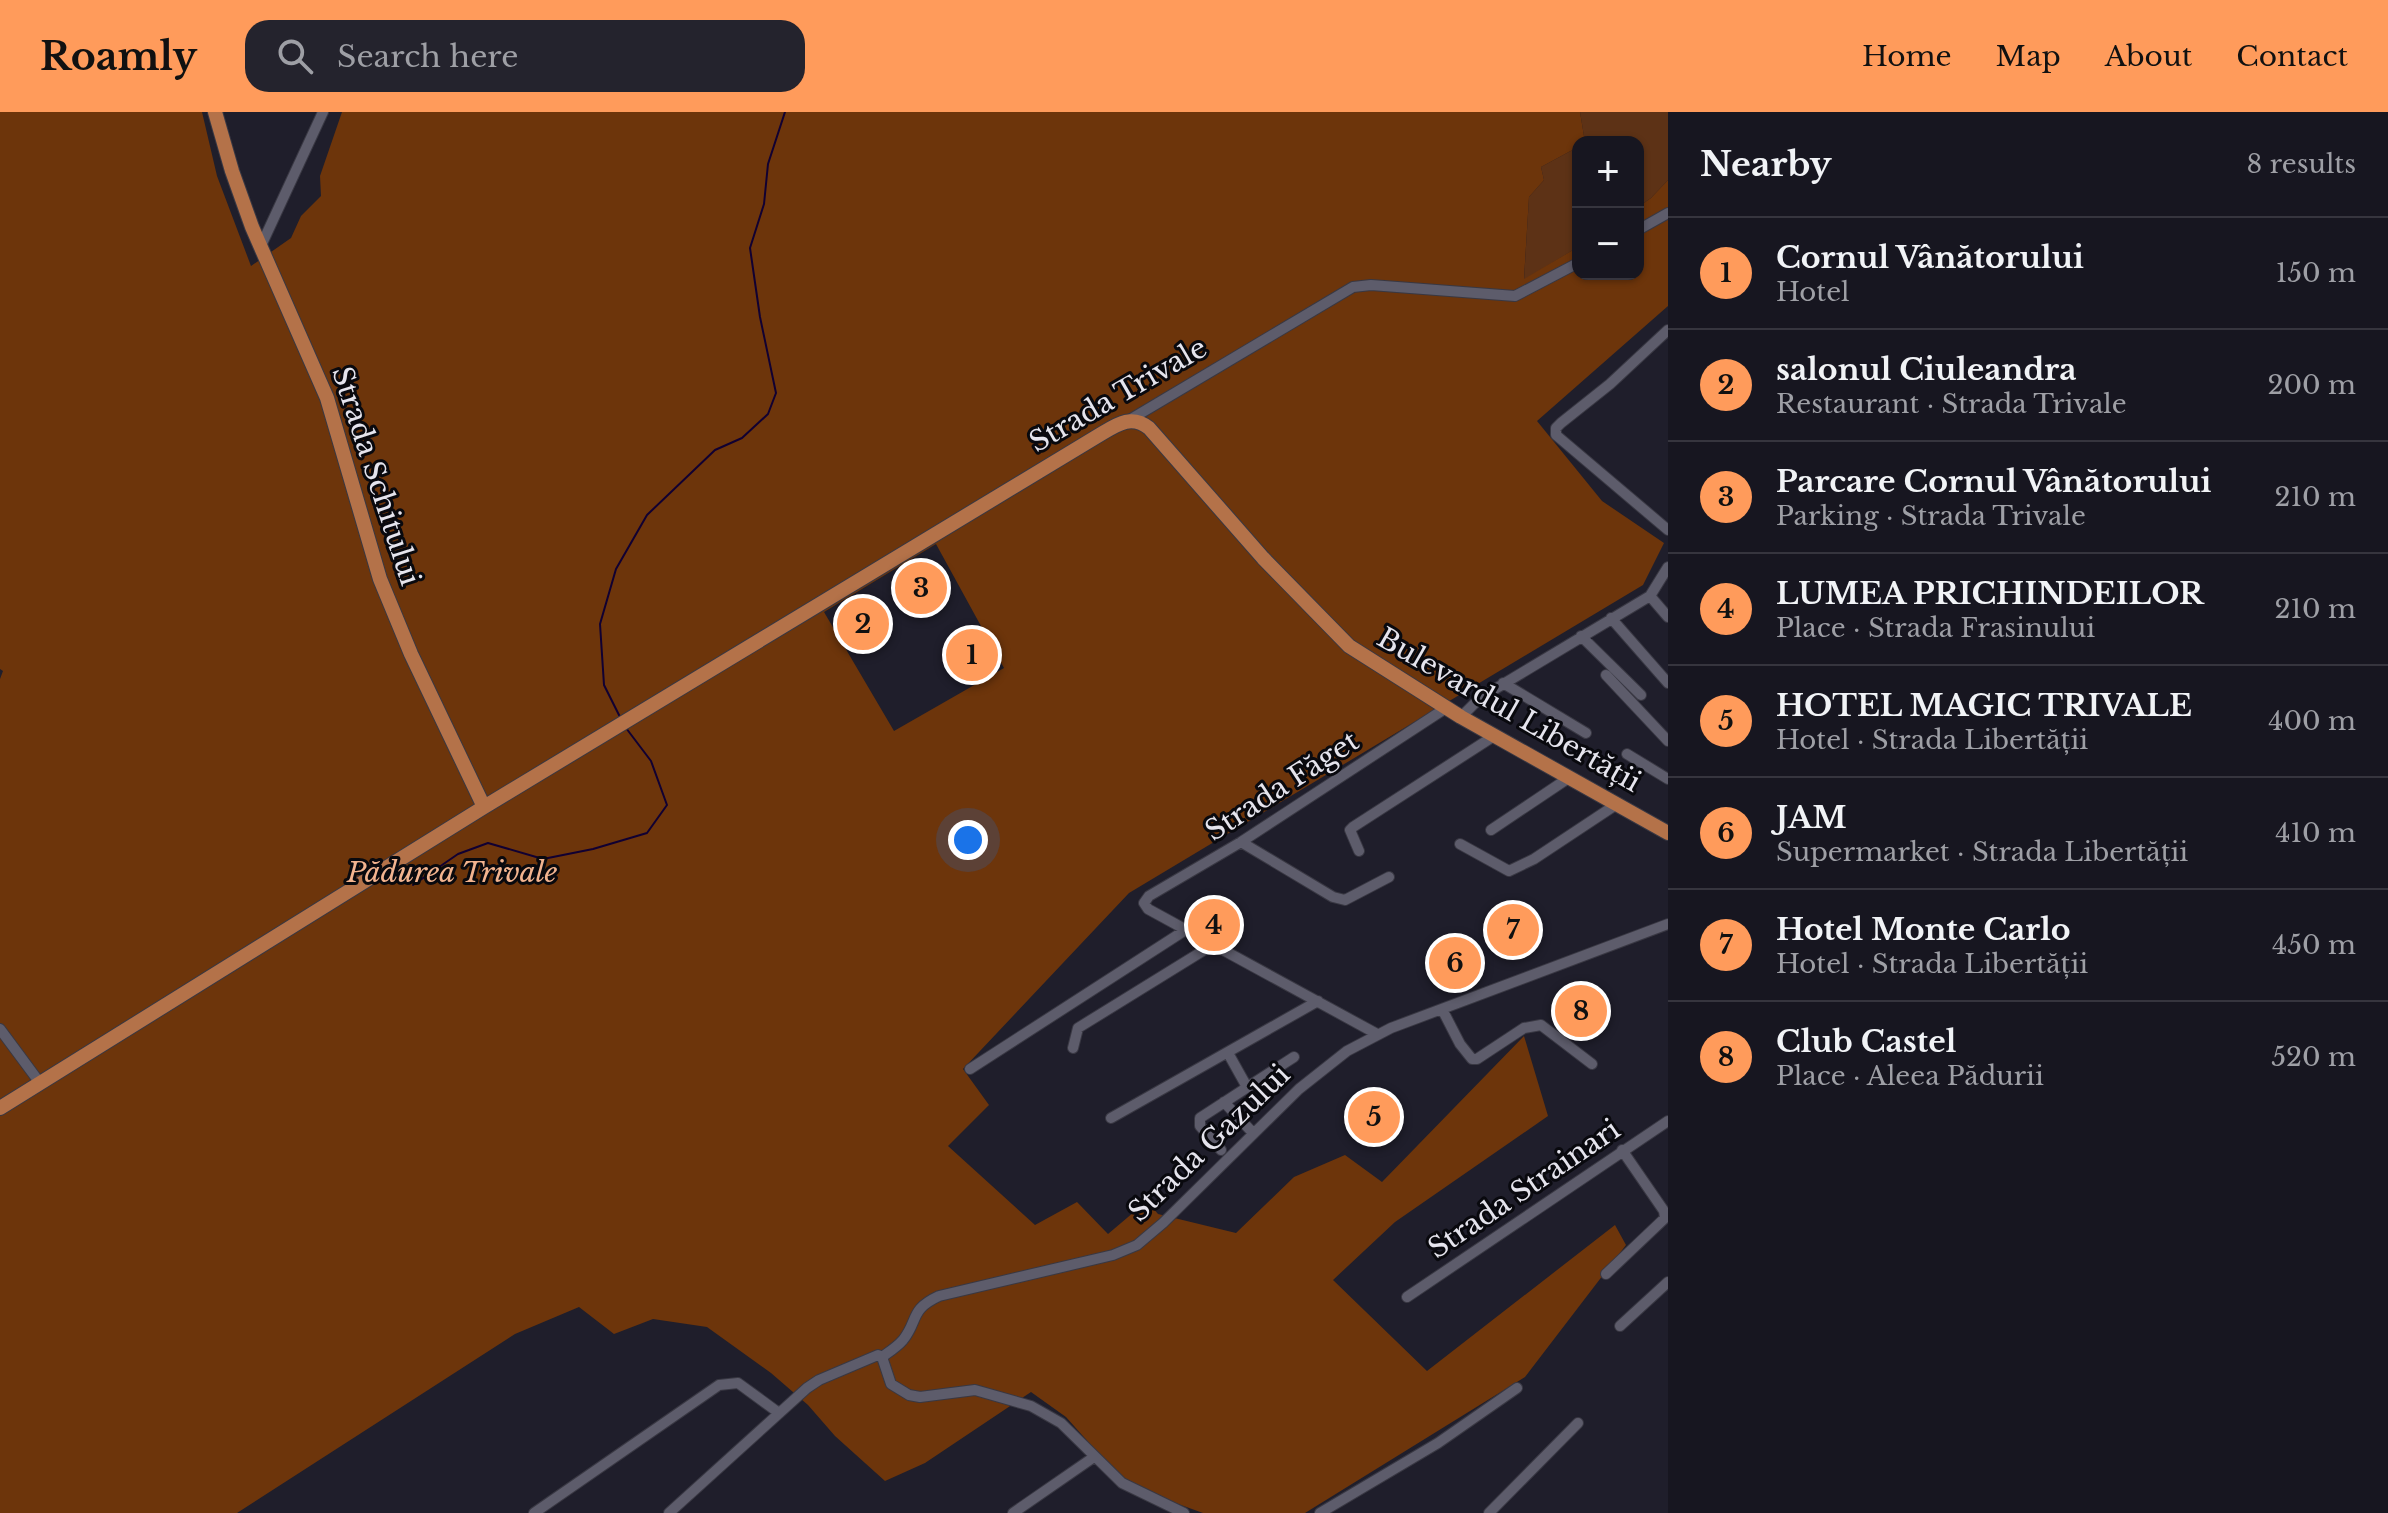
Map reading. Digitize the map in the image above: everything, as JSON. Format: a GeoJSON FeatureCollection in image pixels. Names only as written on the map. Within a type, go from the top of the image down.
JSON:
{"type":"FeatureCollection","features":[{"type":"Feature","properties":{"kind":"main road","name":"Strada Schitului"},"geometry":{"type":"LineString","coordinates":[[215,112],[260,248],[327,398],[380,579],[411,654],[484,807]]}},
{"type":"Feature","properties":{"kind":"main road","name":"Strada Trivale"},"geometry":{"type":"LineString","coordinates":[[0,1108],[484,807],[1121,422],[1131,419]]}},
{"type":"Feature","properties":{"kind":"main road","name":"Bulevardul Libertății"},"geometry":{"type":"LineString","coordinates":[[1131,419],[1149,428],[1263,558],[1349,646],[1461,717],[1668,833]]}},
{"type":"Feature","properties":{"kind":"street"},"geometry":{"type":"LineString","coordinates":[[260,248],[323,112]]}},
{"type":"Feature","properties":{"kind":"street"},"geometry":{"type":"LineString","coordinates":[[1644,227],[1668,213]]}},
{"type":"Feature","properties":{"kind":"street","name":"Strada Trivale"},"geometry":{"type":"LineString","coordinates":[[1131,419],[1347,289],[1371,285],[1515,296],[1572,266]]}},
{"type":"Feature","properties":{"kind":"street"},"geometry":{"type":"LineString","coordinates":[[1668,330],[1610,384],[1561,423],[1556,428],[1556,435],[1668,530]]}},
{"type":"Feature","properties":{"kind":"street"},"geometry":{"type":"LineString","coordinates":[[1652,594],[1668,567]]}},
{"type":"Feature","properties":{"kind":"street"},"geometry":{"type":"LineString","coordinates":[[1461,717],[1480,698],[1503,683],[1668,584]]}},
{"type":"Feature","properties":{"kind":"street"},"geometry":{"type":"LineString","coordinates":[[1652,594],[1668,617]]}},
{"type":"Feature","properties":{"kind":"street"},"geometry":{"type":"LineString","coordinates":[[1611,618],[1668,683]]}},
{"type":"Feature","properties":{"kind":"street"},"geometry":{"type":"LineString","coordinates":[[1581,636],[1641,695]]}},
{"type":"Feature","properties":{"kind":"street"},"geometry":{"type":"LineString","coordinates":[[1606,675],[1668,741]]}},
{"type":"Feature","properties":{"kind":"street"},"geometry":{"type":"LineString","coordinates":[[1503,683],[1586,733]]}},
{"type":"Feature","properties":{"kind":"street","name":"Strada Făget"},"geometry":{"type":"LineString","coordinates":[[1187,929],[1148,909],[1144,903],[1149,896],[1241,842],[1446,708]]}},
{"type":"Feature","properties":{"kind":"street"},"geometry":{"type":"LineString","coordinates":[[1359,851],[1351,835],[1353,827],[1494,736]]}},
{"type":"Feature","properties":{"kind":"street"},"geometry":{"type":"LineString","coordinates":[[1627,754],[1668,779]]}},
{"type":"Feature","properties":{"kind":"street"},"geometry":{"type":"LineString","coordinates":[[1491,830],[1570,777]]}},
{"type":"Feature","properties":{"kind":"street"},"geometry":{"type":"LineString","coordinates":[[1460,844],[1509,871],[1534,859],[1617,804]]}},
{"type":"Feature","properties":{"kind":"street"},"geometry":{"type":"LineString","coordinates":[[1241,842],[1333,897],[1345,900],[1389,877]]}},
{"type":"Feature","properties":{"kind":"street","name":"Strada Gazului"},"geometry":{"type":"LineString","coordinates":[[882,1357],[905,1338],[918,1309],[939,1296],[1113,1255],[1137,1245],[1317,1073],[1377,1034],[1668,924]]}},
{"type":"Feature","properties":{"kind":"street"},"geometry":{"type":"LineString","coordinates":[[970,1069],[1187,929],[1377,1034]]}},
{"type":"Feature","properties":{"kind":"street"},"geometry":{"type":"LineString","coordinates":[[1073,1048],[1078,1028],[1214,944]]}},
{"type":"Feature","properties":{"kind":"street"},"geometry":{"type":"LineString","coordinates":[[1111,1118],[1318,1001]]}},
{"type":"Feature","properties":{"kind":"street"},"geometry":{"type":"LineString","coordinates":[[1442,1009],[1460,1044],[1472,1059],[1477,1059],[1524,1028],[1541,1025],[1592,1064]]}},
{"type":"Feature","properties":{"kind":"street"},"geometry":{"type":"LineString","coordinates":[[0,1029],[40,1083]]}},
{"type":"Feature","properties":{"kind":"street"},"geometry":{"type":"LineString","coordinates":[[1228,1053],[1247,1087]]}},
{"type":"Feature","properties":{"kind":"street"},"geometry":{"type":"LineString","coordinates":[[1221,1150],[1200,1126],[1204,1114],[1294,1057]]}},
{"type":"Feature","properties":{"kind":"street"},"geometry":{"type":"LineString","coordinates":[[1224,1102],[1253,1133]]}},
{"type":"Feature","properties":{"kind":"street","name":"Strada Strainari"},"geometry":{"type":"LineString","coordinates":[[1407,1297],[1668,1121]]}},
{"type":"Feature","properties":{"kind":"street"},"geometry":{"type":"LineString","coordinates":[[1606,1274],[1665,1218],[1664,1211],[1622,1150]]}},
{"type":"Feature","properties":{"kind":"street"},"geometry":{"type":"LineString","coordinates":[[1620,1326],[1668,1282]]}},
{"type":"Feature","properties":{"kind":"street"},"geometry":{"type":"LineString","coordinates":[[669,1513],[819,1380],[878,1355],[882,1357],[887,1376],[898,1391],[920,1397],[975,1390],[1031,1406],[1061,1423],[1122,1483],[1179,1512]]}},
{"type":"Feature","properties":{"kind":"street"},"geometry":{"type":"LineString","coordinates":[[534,1513],[719,1385],[730,1382],[743,1385],[779,1413]]}},
{"type":"Feature","properties":{"kind":"street"},"geometry":{"type":"LineString","coordinates":[[1320,1513],[1438,1443],[1517,1388]]}},
{"type":"Feature","properties":{"kind":"street"},"geometry":{"type":"LineString","coordinates":[[1489,1513],[1578,1423]]}},
{"type":"Feature","properties":{"kind":"street"},"geometry":{"type":"LineString","coordinates":[[1013,1513],[1094,1457]]}},
{"type":"Feature","properties":{"kind":"shaded area"},"geometry":{"type":"Polygon","coordinates":[[[1580,112],[1668,112],[1668,180],[1644,203],[1644,136],[1584,136],[1580,112]]]}},
{"type":"Feature","properties":{"kind":"shaded area"},"geometry":{"type":"Polygon","coordinates":[[[1572,150],[1572,251],[1524,280],[1529,197],[1544,180],[1541,167],[1572,150]]]}},
{"type":"Feature","properties":{"kind":"green space","name":"Pădurea Trivale"},"geometry":{"type":"Polygon","coordinates":[[[0,112],[202,112],[217,176],[251,266],[291,238],[301,216],[321,196],[320,176],[342,112],[1580,112],[1584,136],[1572,136],[1572,150],[1541,167],[1544,180],[1529,197],[1524,279],[1572,251],[1572,280],[1644,280],[1644,203],[1668,180],[1668,306],[1537,421],[1602,501],[1664,543],[1643,585],[1129,893],[963,1069],[989,1105],[948,1146],[1035,1225],[1077,1202],[1108,1234],[1147,1201],[1158,1214],[1236,1233],[1294,1177],[1345,1155],[1382,1182],[1524,1036],[1548,1116],[1395,1222],[1333,1280],[1427,1371],[1615,1225],[1626,1245],[1525,1377],[1305,1513],[1203,1513],[1142,1491],[1115,1472],[1066,1417],[1031,1392],[925,1463],[885,1481],[835,1436],[808,1405],[771,1373],[707,1327],[653,1319],[614,1334],[579,1307],[515,1334],[237,1513],[0,1513],[0,679],[3,671],[0,669],[0,112]],[[936,544],[824,612],[894,731],[1004,668],[936,544]]]}},
{"type":"Feature","properties":{"kind":"waterway"},"geometry":{"type":"LineString","coordinates":[[620,717],[604,685],[600,624],[616,569],[647,515],[715,450],[742,438],[768,414],[776,393],[750,248],[764,204],[768,164],[785,112]]}},
{"type":"Feature","properties":{"kind":"waterway"},"geometry":{"type":"LineString","coordinates":[[413,885],[458,854],[488,843],[543,859],[593,849],[647,833],[667,805],[651,761],[626,728]]}},
{"type":"Feature","properties":{"kind":"place","name":"Parcare Cornul Vânătorului"},"geometry":{"type":"Point","coordinates":[921,588]}},
{"type":"Feature","properties":{"kind":"place","name":"salonul Ciuleandra"},"geometry":{"type":"Point","coordinates":[863,624]}},
{"type":"Feature","properties":{"kind":"place","name":"Cornul Vânătorului"},"geometry":{"type":"Point","coordinates":[972,655]}},
{"type":"Feature","properties":{"kind":"place","name":"LUMEA PRICHINDEILOR"},"geometry":{"type":"Point","coordinates":[1214,925]}},
{"type":"Feature","properties":{"kind":"place","name":"Hotel Monte Carlo"},"geometry":{"type":"Point","coordinates":[1513,930]}},
{"type":"Feature","properties":{"kind":"place","name":"JAM"},"geometry":{"type":"Point","coordinates":[1455,963]}},
{"type":"Feature","properties":{"kind":"place","name":"Club Castel"},"geometry":{"type":"Point","coordinates":[1581,1011]}},
{"type":"Feature","properties":{"kind":"place","name":"HOTEL MAGIC TRIVALE"},"geometry":{"type":"Point","coordinates":[1374,1117]}}]}
